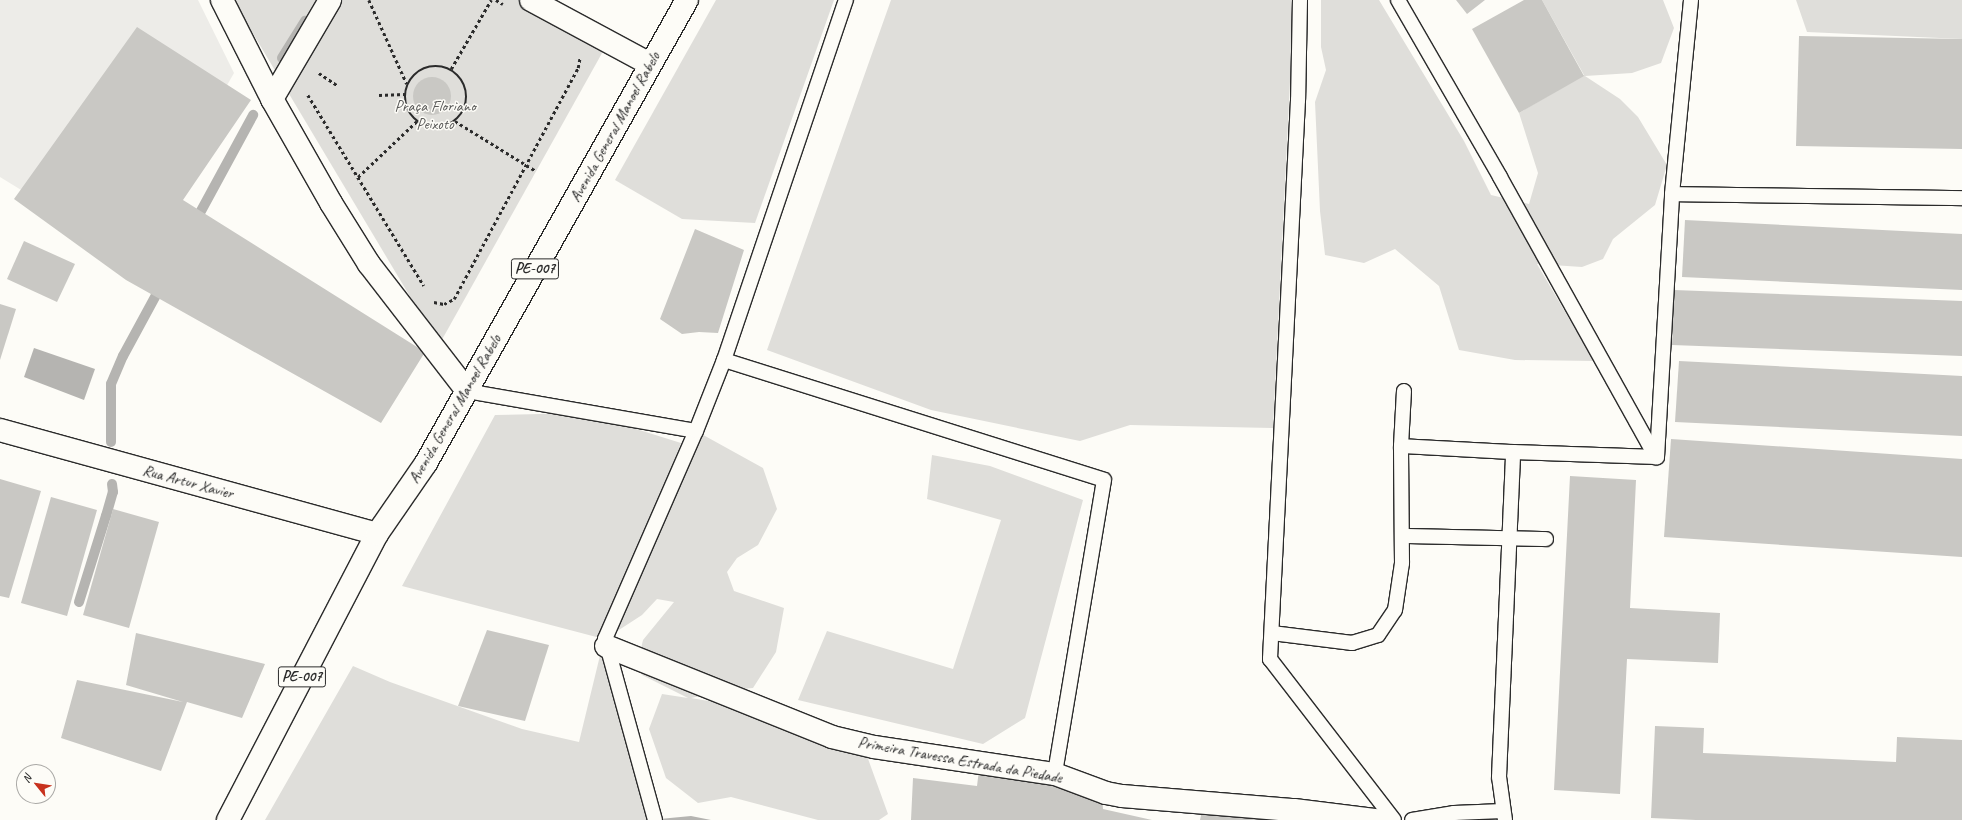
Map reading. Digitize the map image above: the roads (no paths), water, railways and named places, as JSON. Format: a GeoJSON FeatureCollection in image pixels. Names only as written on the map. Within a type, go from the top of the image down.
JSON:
{"type":"FeatureCollection","features":[{"type":"Feature","properties":{"kind":"street"},"geometry":{"type":"LineString","coordinates":[[222,0],[272,99],[331,203],[369,264],[467,391]]}},
{"type":"Feature","properties":{"kind":"street"},"geometry":{"type":"LineString","coordinates":[[272,99],[330,0]]}},
{"type":"Feature","properties":{"kind":"street"},"geometry":{"type":"LineString","coordinates":[[531,0],[650,64]]}},
{"type":"Feature","properties":{"kind":"street","name":"Avenida General Manoel Rabelo"},"geometry":{"type":"LineString","coordinates":[[228,820],[377,534],[426,462],[686,0]]}},
{"type":"Feature","properties":{"kind":"street","name":"Rua Artur Xavier"},"geometry":{"type":"LineString","coordinates":[[0,430],[377,534]]}},
{"type":"Feature","properties":{"kind":"street","name":"Primeira Travessa Estrada da Piedade"},"geometry":{"type":"LineString","coordinates":[[606,646],[832,737],[874,747],[1055,774],[1106,793],[1122,796],[1294,810],[1376,820]]}},
{"type":"Feature","properties":{"kind":"lane"},"geometry":{"type":"LineString","coordinates":[[654,817],[605,639],[696,431],[724,360],[846,0]]}},
{"type":"Feature","properties":{"kind":"lane"},"geometry":{"type":"LineString","coordinates":[[1300,0],[1298,100],[1270,659],[1394,820]]}},
{"type":"Feature","properties":{"kind":"lane"},"geometry":{"type":"LineString","coordinates":[[1398,0],[1500,177],[1656,457]]}},
{"type":"Feature","properties":{"kind":"lane"},"geometry":{"type":"LineString","coordinates":[[1656,457],[1672,194],[1691,0]]}},
{"type":"Feature","properties":{"kind":"lane"},"geometry":{"type":"LineString","coordinates":[[1672,194],[1962,198]]}},
{"type":"Feature","properties":{"kind":"lane"},"geometry":{"type":"LineString","coordinates":[[724,360],[1104,480],[1055,774]]}},
{"type":"Feature","properties":{"kind":"lane"},"geometry":{"type":"LineString","coordinates":[[467,391],[696,431]]}},
{"type":"Feature","properties":{"kind":"lane"},"geometry":{"type":"LineString","coordinates":[[1272,632],[1352,643],[1378,635],[1395,610],[1402,563],[1403,536],[1401,446],[1404,391]]}},
{"type":"Feature","properties":{"kind":"lane"},"geometry":{"type":"LineString","coordinates":[[1401,446],[1656,457]]}},
{"type":"Feature","properties":{"kind":"lane"},"geometry":{"type":"LineString","coordinates":[[1412,820],[1454,813],[1504,816],[1499,777],[1513,452]]}},
{"type":"Feature","properties":{"kind":"lane"},"geometry":{"type":"LineString","coordinates":[[1403,536],[1546,539]]}},
{"type":"Feature","properties":{"kind":"waterway"},"geometry":{"type":"LineString","coordinates":[[282,58],[305,21]]}},
{"type":"Feature","properties":{"kind":"waterway"},"geometry":{"type":"LineString","coordinates":[[195,222],[253,115]]}},
{"type":"Feature","properties":{"kind":"waterway"},"geometry":{"type":"LineString","coordinates":[[111,442],[111,384],[123,356],[161,286]]}},
{"type":"Feature","properties":{"kind":"waterway"},"geometry":{"type":"LineString","coordinates":[[79,602],[113,492],[112,484]]}},
{"type":"Feature","properties":{"kind":"park label","name":"Praça Floriano Peixoto"},"geometry":{"type":"Point","coordinates":[435,115]}}]}
